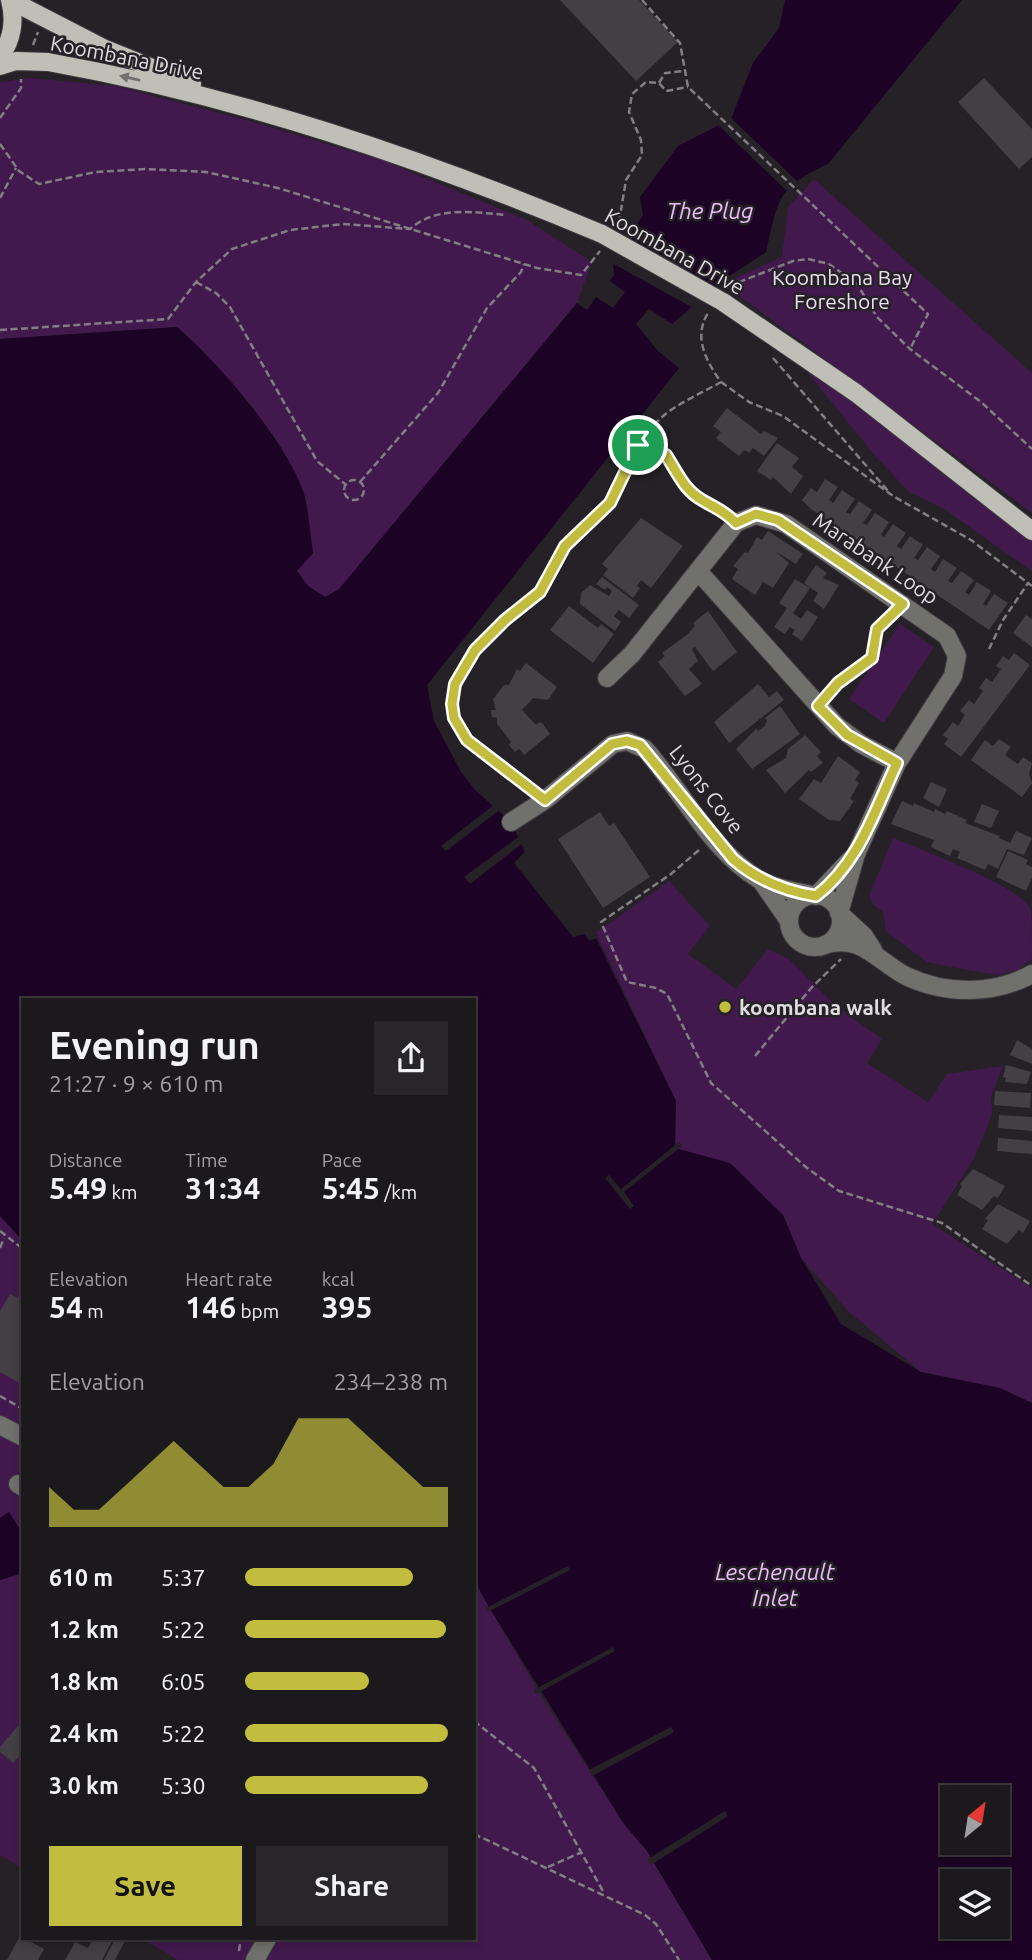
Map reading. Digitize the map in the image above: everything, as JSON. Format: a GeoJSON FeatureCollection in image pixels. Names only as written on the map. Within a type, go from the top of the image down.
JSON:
{"type":"FeatureCollection","features":[{"type":"Feature","properties":{"kind":"main road"},"geometry":{"type":"LineString","coordinates":[[0,56],[12,33],[10,0]]}},
{"type":"Feature","properties":{"kind":"main road","name":"Koombana Drive"},"geometry":{"type":"LineString","coordinates":[[10,0],[103,48],[244,105]]}},
{"type":"Feature","properties":{"kind":"main road","name":"Koombana Drive"},"geometry":{"type":"LineString","coordinates":[[0,66],[21,61],[48,62],[244,105],[348,136],[474,180],[607,237],[719,300],[856,393],[1032,531]]}},
{"type":"Feature","properties":{"kind":"street","name":"Marabank Loop"},"geometry":{"type":"LineString","coordinates":[[736,523],[756,514],[778,520],[947,636],[957,656],[948,685],[897,763],[856,853],[839,914]]}},
{"type":"Feature","properties":{"kind":"street"},"geometry":{"type":"LineString","coordinates":[[607,678],[624,664],[736,523]]}},
{"type":"Feature","properties":{"kind":"street"},"geometry":{"type":"LineString","coordinates":[[698,570],[847,735],[897,763]]}},
{"type":"Feature","properties":{"kind":"street","name":"Lyons Cove"},"geometry":{"type":"LineString","coordinates":[[511,822],[545,800],[612,744],[632,742],[652,756],[733,859],[762,882],[789,921]]}},
{"type":"Feature","properties":{"kind":"street","name":"Marabank Loop"},"geometry":{"type":"LineString","coordinates":[[814,896],[828,887],[856,853]]}},
{"type":"Feature","properties":{"kind":"street","name":"Lyons Cove"},"geometry":{"type":"LineString","coordinates":[[762,882],[814,896]]}},
{"type":"Feature","properties":{"kind":"street"},"geometry":{"type":"LineString","coordinates":[[877,956],[864,936],[839,914],[832,902],[814,896],[805,897],[793,906],[790,929],[800,942],[808,946],[839,940],[856,944],[905,975],[947,988],[989,989],[1013,984],[1032,974]]}},
{"type":"Feature","properties":{"kind":"street"},"geometry":{"type":"LineString","coordinates":[[824,945],[839,929],[839,914]]}},
{"type":"Feature","properties":{"kind":"street"},"geometry":{"type":"LineString","coordinates":[[0,1424],[21,1436]]}},
{"type":"Feature","properties":{"kind":"street"},"geometry":{"type":"LineString","coordinates":[[255,1960],[266,1940]]}},
{"type":"Feature","properties":{"kind":"path"},"geometry":{"type":"LineString","coordinates":[[642,0],[680,43],[688,87],[698,98],[928,314],[910,349]]}},
{"type":"Feature","properties":{"kind":"path"},"geometry":{"type":"LineString","coordinates":[[0,118],[21,88],[21,61]]}},
{"type":"Feature","properties":{"kind":"path"},"geometry":{"type":"LineString","coordinates":[[659,83],[666,73],[684,71]]}},
{"type":"Feature","properties":{"kind":"path"},"geometry":{"type":"LineString","coordinates":[[0,144],[16,167],[39,184],[96,172],[146,169],[206,172],[278,188],[524,264],[581,275],[607,237],[626,180],[642,155],[643,148],[628,104],[632,94],[646,82],[659,83],[666,91],[688,87]]}},
{"type":"Feature","properties":{"kind":"path"},"geometry":{"type":"LineString","coordinates":[[0,198],[16,167]]}},
{"type":"Feature","properties":{"kind":"path"},"geometry":{"type":"LineString","coordinates":[[1,329],[168,319],[196,282],[232,249],[290,230],[343,224],[410,229],[425,216],[464,212],[518,216]]}},
{"type":"Feature","properties":{"kind":"path"},"geometry":{"type":"LineString","coordinates":[[989,649],[1003,620],[1030,585],[971,540],[892,496],[783,416],[749,402],[721,382],[709,366],[702,346],[701,327],[719,300],[738,281],[762,275],[785,263],[808,259],[829,264],[857,284],[877,317],[910,349],[981,402],[1032,449]]}},
{"type":"Feature","properties":{"kind":"path"},"geometry":{"type":"LineString","coordinates":[[359,482],[438,393],[487,308],[521,272],[524,264]]}},
{"type":"Feature","properties":{"kind":"path"},"geometry":{"type":"LineString","coordinates":[[196,282],[216,293],[230,307],[317,461],[345,484],[346,496],[355,500],[361,497],[364,491],[359,482],[354,480],[345,484]]}},
{"type":"Feature","properties":{"kind":"path"},"geometry":{"type":"LineString","coordinates":[[768,352],[892,496]]}},
{"type":"Feature","properties":{"kind":"path"},"geometry":{"type":"LineString","coordinates":[[545,800],[467,740],[454,718],[452,704],[455,684],[475,650],[505,620],[540,592],[565,546],[610,503],[638,445],[662,416],[721,382]]}},
{"type":"Feature","properties":{"kind":"path"},"geometry":{"type":"LineString","coordinates":[[638,445],[666,455],[680,481],[691,492],[724,511],[736,523]]}},
{"type":"Feature","properties":{"kind":"path"},"geometry":{"type":"LineString","coordinates":[[818,706],[838,683],[872,658],[877,629],[903,604]]}},
{"type":"Feature","properties":{"kind":"path"},"geometry":{"type":"LineString","coordinates":[[715,837],[671,874],[601,922],[627,982],[656,988],[667,994],[711,1083],[807,1168],[839,1191],[942,1223],[1032,1286]]}},
{"type":"Feature","properties":{"kind":"path"},"geometry":{"type":"LineString","coordinates":[[755,1056],[812,987],[841,959]]}},
{"type":"Feature","properties":{"kind":"path"},"geometry":{"type":"LineString","coordinates":[[0,1231],[21,1247]]}},
{"type":"Feature","properties":{"kind":"path"},"geometry":{"type":"LineString","coordinates":[[0,1248],[5,1237]]}},
{"type":"Feature","properties":{"kind":"path"},"geometry":{"type":"LineString","coordinates":[[0,1396],[21,1408]]}},
{"type":"Feature","properties":{"kind":"path"},"geometry":{"type":"LineString","coordinates":[[476,1723],[534,1768],[604,1894]]}},
{"type":"Feature","properties":{"kind":"path"},"geometry":{"type":"LineString","coordinates":[[476,1835],[604,1894],[656,1924],[679,1960]]}},
{"type":"Feature","properties":{"kind":"path"},"geometry":{"type":"LineString","coordinates":[[548,1867],[582,1852]]}},
{"type":"Feature","properties":{"kind":"path"},"geometry":{"type":"LineString","coordinates":[[237,1960],[240,1940]]}},
{"type":"Feature","properties":{"kind":"green space"},"geometry":{"type":"Polygon","coordinates":[[[30,78],[116,86],[257,123],[384,161],[527,220],[592,262],[577,303],[339,590],[325,597],[308,586],[296,571],[313,553],[306,501],[296,474],[250,404],[177,327],[0,339],[0,82],[30,78]]]}},
{"type":"Feature","properties":{"kind":"green space","name":"Koombana Bay Foreshore"},"geometry":{"type":"Polygon","coordinates":[[[814,179],[1032,373],[1032,513],[726,286],[733,279],[782,257],[788,207],[814,179]]]}},
{"type":"Feature","properties":{"kind":"green space"},"geometry":{"type":"Polygon","coordinates":[[[800,363],[857,400],[1032,541],[1032,571],[944,509],[909,492],[875,456],[800,363]]]}},
{"type":"Feature","properties":{"kind":"green space"},"geometry":{"type":"Polygon","coordinates":[[[900,624],[934,647],[884,723],[849,699],[900,624]]]}},
{"type":"Feature","properties":{"kind":"green space"},"geometry":{"type":"Polygon","coordinates":[[[893,838],[991,880],[1024,901],[1031,910],[1032,959],[1018,970],[998,975],[967,970],[927,962],[886,931],[883,912],[872,904],[869,895],[893,838]]]}},
{"type":"Feature","properties":{"kind":"green space"},"geometry":{"type":"Polygon","coordinates":[[[669,881],[710,926],[688,954],[736,989],[768,949],[789,959],[837,1007],[882,1039],[867,1063],[928,1102],[947,1074],[1003,1066],[991,1097],[992,1114],[975,1157],[932,1224],[1032,1288],[1032,1403],[1000,1388],[921,1372],[849,1312],[801,1258],[783,1215],[675,1148],[676,1101],[596,933],[669,881]]]}},
{"type":"Feature","properties":{"kind":"green space"},"geometry":{"type":"Polygon","coordinates":[[[0,1216],[21,1240],[21,1868],[0,1855],[0,1216]]]}},
{"type":"Feature","properties":{"kind":"green space"},"geometry":{"type":"Polygon","coordinates":[[[476,1583],[536,1688],[624,1824],[647,1851],[712,1960],[178,1960],[144,1940],[476,1940],[476,1583]]]}},
{"type":"Feature","properties":{"kind":"water","name":"Leschenault Inlet"},"geometry":{"type":"Polygon","coordinates":[[[785,0],[962,0],[828,164],[798,181],[782,198],[777,207],[766,252],[725,279],[672,324],[649,309],[636,324],[658,351],[679,368],[427,685],[434,721],[461,772],[476,791],[511,822],[525,852],[514,863],[573,937],[585,934],[589,941],[596,938],[676,1101],[675,1148],[730,1163],[783,1215],[801,1258],[841,1324],[921,1372],[1000,1388],[1032,1403],[1032,1960],[712,1960],[647,1851],[624,1824],[490,1609],[476,1584],[476,998],[21,998],[21,1239],[0,1216],[0,339],[177,327],[250,404],[296,474],[306,501],[313,553],[297,571],[308,586],[325,597],[339,589],[577,303],[587,310],[596,297],[613,308],[625,292],[610,281],[614,275],[613,260],[643,215],[640,197],[678,146],[731,119],[753,63],[779,28],[785,0]]]}},
{"type":"Feature","properties":{"kind":"water"},"geometry":{"type":"Polygon","coordinates":[[[9,1512],[21,1531],[21,1574],[0,1580],[0,1518],[9,1512]]]}},
{"type":"Feature","properties":{"kind":"pier"},"geometry":{"type":"Polygon","coordinates":[[[729,116],[798,182],[789,193],[716,123],[729,116]]]}},
{"type":"Feature","properties":{"kind":"pier"},"geometry":{"type":"Polygon","coordinates":[[[625,236],[719,289],[695,309],[610,262],[625,236]]]}},
{"type":"Feature","properties":{"kind":"pier"},"geometry":{"type":"Polygon","coordinates":[[[495,804],[501,809],[446,851],[441,846],[495,804]]]}},
{"type":"Feature","properties":{"kind":"pier"},"geometry":{"type":"Polygon","coordinates":[[[521,835],[524,842],[470,884],[464,877],[521,835]]]}},
{"type":"Feature","properties":{"kind":"pier"},"geometry":{"type":"Polygon","coordinates":[[[679,1142],[682,1146],[624,1192],[634,1206],[630,1209],[605,1178],[609,1175],[621,1189],[679,1142]]]}},
{"type":"Feature","properties":{"kind":"pier"},"geometry":{"type":"Polygon","coordinates":[[[568,1566],[570,1570],[488,1612],[486,1608],[568,1566]]]}},
{"type":"Feature","properties":{"kind":"pier"},"geometry":{"type":"Polygon","coordinates":[[[613,1647],[615,1651],[536,1694],[534,1690],[613,1647]]]}},
{"type":"Feature","properties":{"kind":"pier"},"geometry":{"type":"Polygon","coordinates":[[[671,1727],[674,1732],[592,1776],[589,1770],[671,1727]]]}},
{"type":"Feature","properties":{"kind":"pier"},"geometry":{"type":"Polygon","coordinates":[[[725,1811],[728,1816],[651,1865],[648,1859],[725,1811]]]}},
{"type":"Feature","properties":{"kind":"building"},"geometry":{"type":"Polygon","coordinates":[[[560,0],[639,0],[678,42],[636,81],[560,0]]]}},
{"type":"Feature","properties":{"kind":"building"},"geometry":{"type":"Polygon","coordinates":[[[984,78],[1032,129],[1032,157],[1019,169],[958,102],[984,78]]]}},
{"type":"Feature","properties":{"kind":"building"},"geometry":{"type":"Polygon","coordinates":[[[727,408],[761,434],[764,431],[778,438],[764,456],[753,448],[749,453],[744,450],[739,456],[716,438],[721,432],[713,426],[727,408]]]}},
{"type":"Feature","properties":{"kind":"building"},"geometry":{"type":"Polygon","coordinates":[[[777,443],[799,458],[792,467],[803,476],[791,494],[773,477],[771,480],[757,471],[777,443]]]}},
{"type":"Feature","properties":{"kind":"building"},"geometry":{"type":"Polygon","coordinates":[[[825,479],[838,487],[829,500],[833,503],[842,490],[855,499],[846,512],[850,514],[859,501],[872,510],[863,523],[867,525],[875,513],[889,522],[881,535],[884,537],[893,524],[906,533],[897,546],[901,549],[910,536],[923,545],[914,558],[918,560],[927,547],[940,556],[931,569],[935,572],[943,559],[957,568],[948,581],[952,583],[961,571],[974,580],[965,592],[969,595],[977,582],[991,591],[983,604],[986,606],[994,594],[1008,603],[989,630],[811,509],[802,500],[811,488],[817,492],[825,479]]]}},
{"type":"Feature","properties":{"kind":"building"},"geometry":{"type":"Polygon","coordinates":[[[641,518],[683,546],[651,588],[641,580],[637,586],[640,588],[633,598],[603,575],[608,569],[602,564],[641,518]]]}},
{"type":"Feature","properties":{"kind":"building"},"geometry":{"type":"Polygon","coordinates":[[[768,531],[803,554],[796,564],[775,551],[789,563],[773,588],[763,582],[755,595],[732,579],[738,569],[733,566],[745,552],[748,553],[757,537],[762,540],[768,531]]]}},
{"type":"Feature","properties":{"kind":"building"},"geometry":{"type":"Polygon","coordinates":[[[816,565],[827,573],[823,578],[839,585],[824,609],[813,601],[818,593],[804,583],[816,565]]]}},
{"type":"Feature","properties":{"kind":"building"},"geometry":{"type":"Polygon","coordinates":[[[602,577],[639,605],[629,618],[619,610],[614,616],[621,622],[615,631],[580,604],[581,593],[590,585],[609,596],[612,591],[596,584],[602,577]]]}},
{"type":"Feature","properties":{"kind":"building"},"geometry":{"type":"Polygon","coordinates":[[[795,579],[810,588],[793,613],[801,619],[807,610],[818,617],[802,641],[792,634],[795,630],[790,627],[785,634],[774,627],[787,608],[779,603],[795,579]]]}},
{"type":"Feature","properties":{"kind":"building"},"geometry":{"type":"Polygon","coordinates":[[[569,606],[598,628],[601,624],[614,634],[593,663],[550,630],[569,606]]]}},
{"type":"Feature","properties":{"kind":"building"},"geometry":{"type":"Polygon","coordinates":[[[708,611],[737,652],[713,671],[695,647],[692,649],[698,661],[689,669],[702,684],[685,696],[658,662],[665,656],[662,653],[688,634],[695,626],[693,623],[708,611]]]}},
{"type":"Feature","properties":{"kind":"building"},"geometry":{"type":"Polygon","coordinates":[[[1026,615],[1032,619],[1032,647],[1013,633],[1026,615]]]}},
{"type":"Feature","properties":{"kind":"building"},"geometry":{"type":"Polygon","coordinates":[[[1014,653],[1030,665],[961,757],[944,744],[948,739],[943,735],[953,722],[958,726],[965,715],[960,711],[969,700],[974,704],[983,691],[979,688],[986,678],[992,682],[1001,669],[996,666],[1003,656],[1009,660],[1014,653]]]}},
{"type":"Feature","properties":{"kind":"building"},"geometry":{"type":"Polygon","coordinates":[[[526,663],[557,687],[548,700],[533,698],[522,710],[536,725],[540,722],[543,724],[550,734],[524,755],[519,749],[515,752],[509,745],[511,742],[497,724],[497,718],[492,717],[491,710],[496,710],[493,699],[504,685],[509,685],[517,669],[520,671],[526,663]]]}},
{"type":"Feature","properties":{"kind":"building"},"geometry":{"type":"Polygon","coordinates":[[[758,684],[769,697],[777,691],[784,700],[729,743],[714,722],[758,684]]]}},
{"type":"Feature","properties":{"kind":"building"},"geometry":{"type":"Polygon","coordinates":[[[780,706],[800,734],[752,769],[736,749],[756,729],[758,731],[764,727],[767,721],[765,718],[780,706]]]}},
{"type":"Feature","properties":{"kind":"building"},"geometry":{"type":"Polygon","coordinates":[[[805,735],[821,752],[817,756],[823,763],[811,772],[809,770],[785,793],[766,770],[786,758],[788,749],[805,735]]]}},
{"type":"Feature","properties":{"kind":"building"},"geometry":{"type":"Polygon","coordinates":[[[999,739],[1011,747],[1005,755],[1018,764],[1023,757],[1032,763],[1029,774],[1032,783],[1022,797],[971,760],[985,740],[993,746],[999,739]]]}},
{"type":"Feature","properties":{"kind":"building"},"geometry":{"type":"Polygon","coordinates":[[[838,756],[860,772],[855,780],[859,783],[850,799],[854,801],[840,821],[829,820],[799,799],[814,779],[821,783],[838,756]]]}},
{"type":"Feature","properties":{"kind":"building"},"geometry":{"type":"Polygon","coordinates":[[[931,782],[947,789],[939,807],[923,798],[931,782]]]}},
{"type":"Feature","properties":{"kind":"building"},"geometry":{"type":"Polygon","coordinates":[[[902,801],[934,812],[935,809],[945,814],[947,811],[967,820],[965,823],[1000,836],[999,838],[1010,843],[1016,831],[1032,838],[1024,855],[1007,849],[998,869],[988,864],[985,870],[957,858],[960,852],[953,849],[950,856],[931,847],[934,840],[891,824],[902,801]]]}},
{"type":"Feature","properties":{"kind":"building"},"geometry":{"type":"Polygon","coordinates":[[[982,804],[999,811],[991,828],[974,822],[982,804]]]}},
{"type":"Feature","properties":{"kind":"building"},"geometry":{"type":"Polygon","coordinates":[[[600,812],[609,826],[614,823],[650,877],[603,908],[558,839],[600,812]]]}},
{"type":"Feature","properties":{"kind":"building"},"geometry":{"type":"Polygon","coordinates":[[[1008,851],[1028,860],[1026,864],[1032,867],[1032,878],[1026,891],[996,877],[1008,851]]]}},
{"type":"Feature","properties":{"kind":"building"},"geometry":{"type":"Polygon","coordinates":[[[1017,1040],[1032,1049],[1032,1064],[1010,1055],[1017,1040]]]}},
{"type":"Feature","properties":{"kind":"building"},"geometry":{"type":"Polygon","coordinates":[[[1006,1065],[1031,1072],[1027,1084],[1005,1082],[1006,1078],[1003,1077],[1006,1065]]]}},
{"type":"Feature","properties":{"kind":"building"},"geometry":{"type":"Polygon","coordinates":[[[995,1091],[1031,1093],[1030,1108],[994,1105],[995,1091]]]}},
{"type":"Feature","properties":{"kind":"building"},"geometry":{"type":"Polygon","coordinates":[[[999,1115],[1032,1117],[1032,1131],[998,1128],[999,1115]]]}},
{"type":"Feature","properties":{"kind":"building"},"geometry":{"type":"Polygon","coordinates":[[[998,1138],[1032,1141],[1032,1154],[997,1151],[998,1138]]]}},
{"type":"Feature","properties":{"kind":"building"},"geometry":{"type":"Polygon","coordinates":[[[973,1169],[1005,1186],[998,1198],[994,1196],[982,1210],[957,1195],[962,1186],[960,1184],[973,1169]]]}},
{"type":"Feature","properties":{"kind":"building"},"geometry":{"type":"Polygon","coordinates":[[[998,1204],[1030,1221],[1023,1233],[1019,1230],[1007,1244],[982,1229],[988,1220],[985,1219],[998,1204]]]}},
{"type":"Feature","properties":{"kind":"building"},"geometry":{"type":"Polygon","coordinates":[[[21,1293],[21,1384],[0,1372],[0,1311],[10,1294],[18,1298],[21,1293]]]}},
{"type":"Feature","properties":{"kind":"building"},"geometry":{"type":"Polygon","coordinates":[[[21,1722],[21,1754],[13,1763],[0,1752],[0,1747],[21,1722]]]}},
{"type":"Feature","properties":{"kind":"building"},"geometry":{"type":"Polygon","coordinates":[[[20,1936],[21,1940],[27,1940],[44,1949],[38,1960],[7,1960],[20,1936]]]}},
{"type":"Feature","properties":{"kind":"building"},"geometry":{"type":"Polygon","coordinates":[[[92,1940],[112,1940],[102,1960],[65,1960],[75,1942],[88,1948],[92,1940]]]}},
{"type":"Feature","properties":{"kind":"building"},"geometry":{"type":"Polygon","coordinates":[[[114,1940],[125,1941],[115,1960],[104,1960],[114,1940]]]}},
{"type":"Feature","properties":{"kind":"place","name":"koombana walk"},"geometry":{"type":"Point","coordinates":[725,1007]}},
{"type":"Feature","properties":{"kind":"route"},"geometry":{"type":"LineString","coordinates":[[638,445],[656,449],[666,455],[680,481],[691,492],[703,501],[717,506],[736,523],[756,514],[778,520],[903,604],[877,629],[875,651],[867,664],[838,683],[818,706],[847,735],[897,763],[856,853],[828,887],[816,896],[762,882],[733,859],[652,756],[640,745],[627,741],[612,744],[545,800],[467,740],[454,718],[452,704],[461,668],[505,620],[540,592],[565,546],[610,503],[638,445]]}},
{"type":"Feature","properties":{"kind":"water label","name":"The Plug"},"geometry":{"type":"Point","coordinates":[710,210]}}]}
